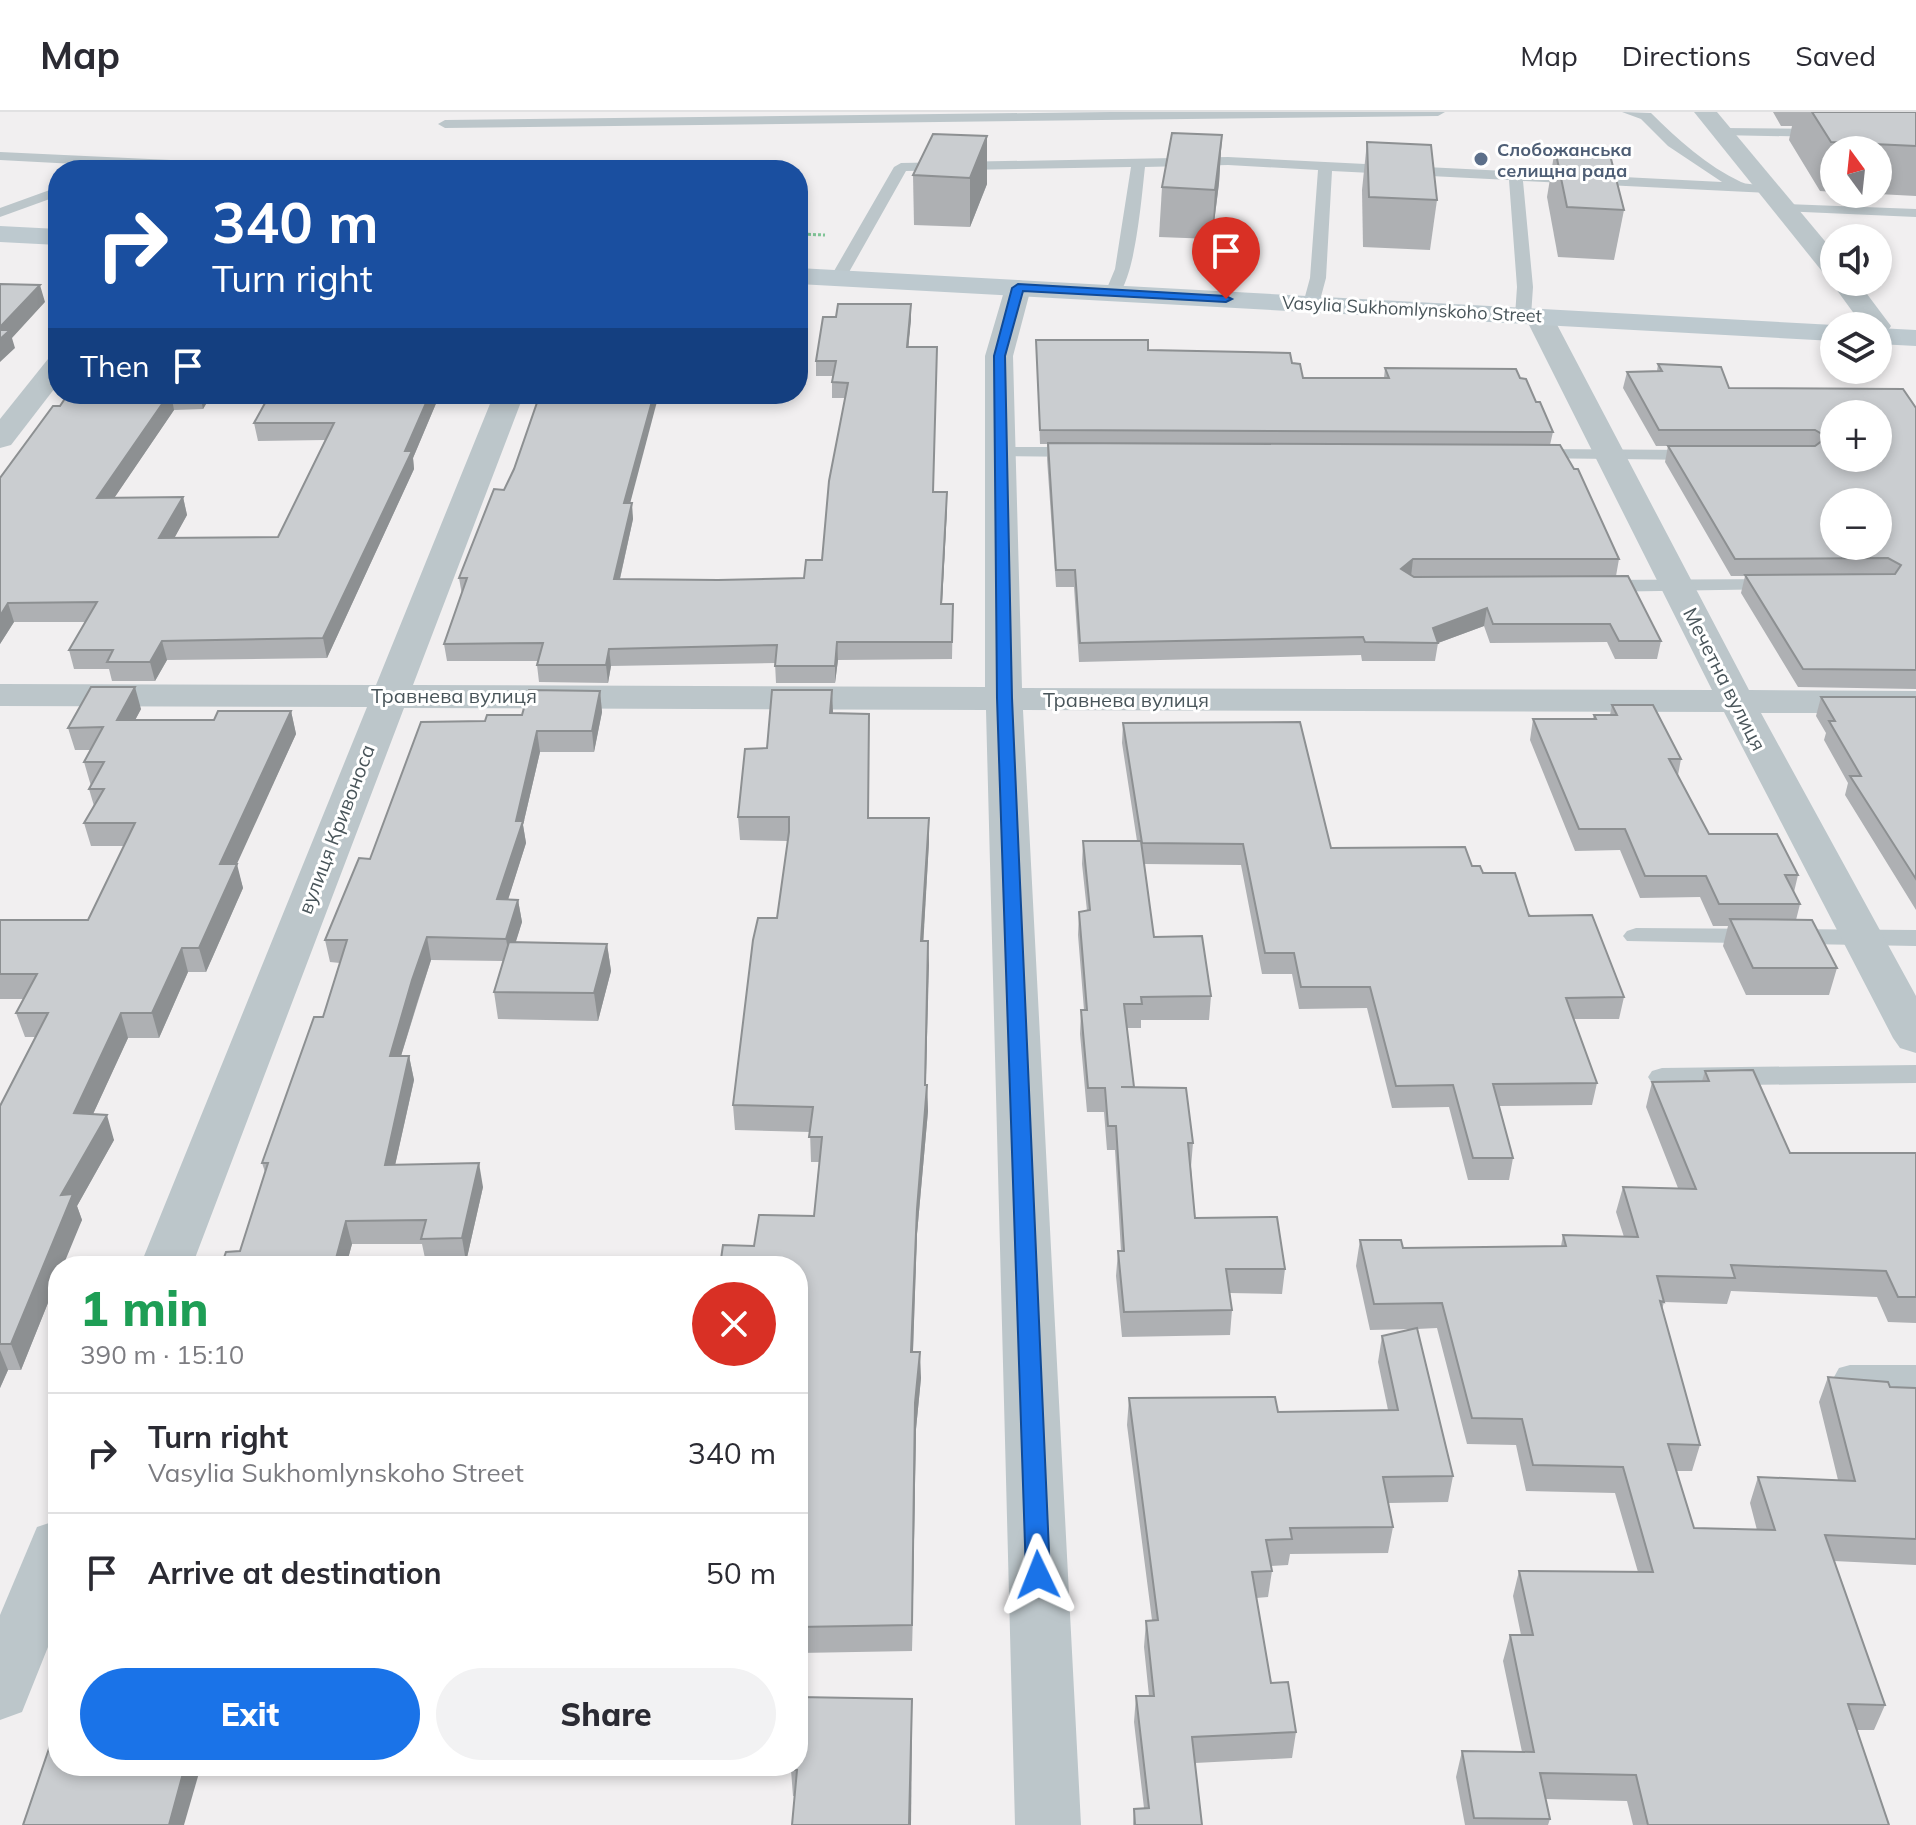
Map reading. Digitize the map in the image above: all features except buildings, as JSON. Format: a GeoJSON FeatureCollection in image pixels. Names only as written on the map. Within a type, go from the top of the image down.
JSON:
{"type":"FeatureCollection","features":[{"type":"Feature","properties":{"kind":"main road"},"geometry":{"type":"LineString","coordinates":[[0,234],[48,236]]}},
{"type":"Feature","properties":{"kind":"main road","name":"Vasylia Sukhomlynskoho Street"},"geometry":{"type":"LineString","coordinates":[[808,276],[1820,332]]}},
{"type":"Feature","properties":{"kind":"main road"},"geometry":{"type":"LineString","coordinates":[[1892,334],[1916,338]]}},
{"type":"Feature","properties":{"kind":"street"},"geometry":{"type":"LineString","coordinates":[[1705,112],[1820,251]]}},
{"type":"Feature","properties":{"kind":"street"},"geometry":{"type":"LineString","coordinates":[[1018,288],[999,356],[1004,698],[1048,1825]]}},
{"type":"Feature","properties":{"kind":"street","name":"Мечетна вулиця"},"geometry":{"type":"LineString","coordinates":[[1531,316],[1610,455],[1916,1038]]}},
{"type":"Feature","properties":{"kind":"street"},"geometry":{"type":"LineString","coordinates":[[0,439],[48,378]]}},
{"type":"Feature","properties":{"kind":"street","name":"вулиця Кривоноса"},"geometry":{"type":"LineString","coordinates":[[170,1256],[505,404]]}},
{"type":"Feature","properties":{"kind":"street","name":"Травнева вулиця"},"geometry":{"type":"LineString","coordinates":[[0,695],[389,694],[1916,702]]}},
{"type":"Feature","properties":{"kind":"street"},"geometry":{"type":"LineString","coordinates":[[0,1693],[48,1570]]}},
{"type":"Feature","properties":{"kind":"lane"},"geometry":{"type":"LineString","coordinates":[[445,124],[1438,112]]}},
{"type":"Feature","properties":{"kind":"lane"},"geometry":{"type":"LineString","coordinates":[[1629,112],[1646,116],[1673,143],[1736,185]]}},
{"type":"Feature","properties":{"kind":"lane"},"geometry":{"type":"LineString","coordinates":[[1723,132],[1843,134]]}},
{"type":"Feature","properties":{"kind":"lane"},"geometry":{"type":"LineString","coordinates":[[0,156],[48,160]]}},
{"type":"Feature","properties":{"kind":"lane"},"geometry":{"type":"LineString","coordinates":[[838,278],[901,167],[1228,161],[1769,189]]}},
{"type":"Feature","properties":{"kind":"lane"},"geometry":{"type":"LineString","coordinates":[[1113,293],[1123,269],[1139,162]]}},
{"type":"Feature","properties":{"kind":"lane"},"geometry":{"type":"LineString","coordinates":[[1311,304],[1318,278],[1325,167]]}},
{"type":"Feature","properties":{"kind":"lane"},"geometry":{"type":"LineString","coordinates":[[1516,177],[1525,287],[1531,316]]}},
{"type":"Feature","properties":{"kind":"lane"},"geometry":{"type":"LineString","coordinates":[[0,213],[48,195]]}},
{"type":"Feature","properties":{"kind":"lane"},"geometry":{"type":"LineString","coordinates":[[1786,208],[1916,213]]}},
{"type":"Feature","properties":{"kind":"lane"},"geometry":{"type":"LineString","coordinates":[[1001,452],[1107,453]]}},
{"type":"Feature","properties":{"kind":"lane"},"geometry":{"type":"LineString","coordinates":[[1518,454],[1718,455]]}},
{"type":"Feature","properties":{"kind":"lane"},"geometry":{"type":"LineString","coordinates":[[1583,586],[1804,585]]}},
{"type":"Feature","properties":{"kind":"lane"},"geometry":{"type":"LineString","coordinates":[[1636,936],[1916,938]]}},
{"type":"Feature","properties":{"kind":"lane"},"geometry":{"type":"LineString","coordinates":[[1662,1077],[1916,1074]]}},
{"type":"Feature","properties":{"kind":"lane"},"geometry":{"type":"LineString","coordinates":[[1850,1377],[1916,1377]]}},
{"type":"Feature","properties":{"kind":"place","name":"Слобожанська селищна рада"},"geometry":{"type":"Point","coordinates":[1481,159]}},
{"type":"Feature","properties":{"kind":"route"},"geometry":{"type":"LineString","coordinates":[[1038,1575],[1004,698],[999,356],[1018,288],[1226,299]]}}]}
